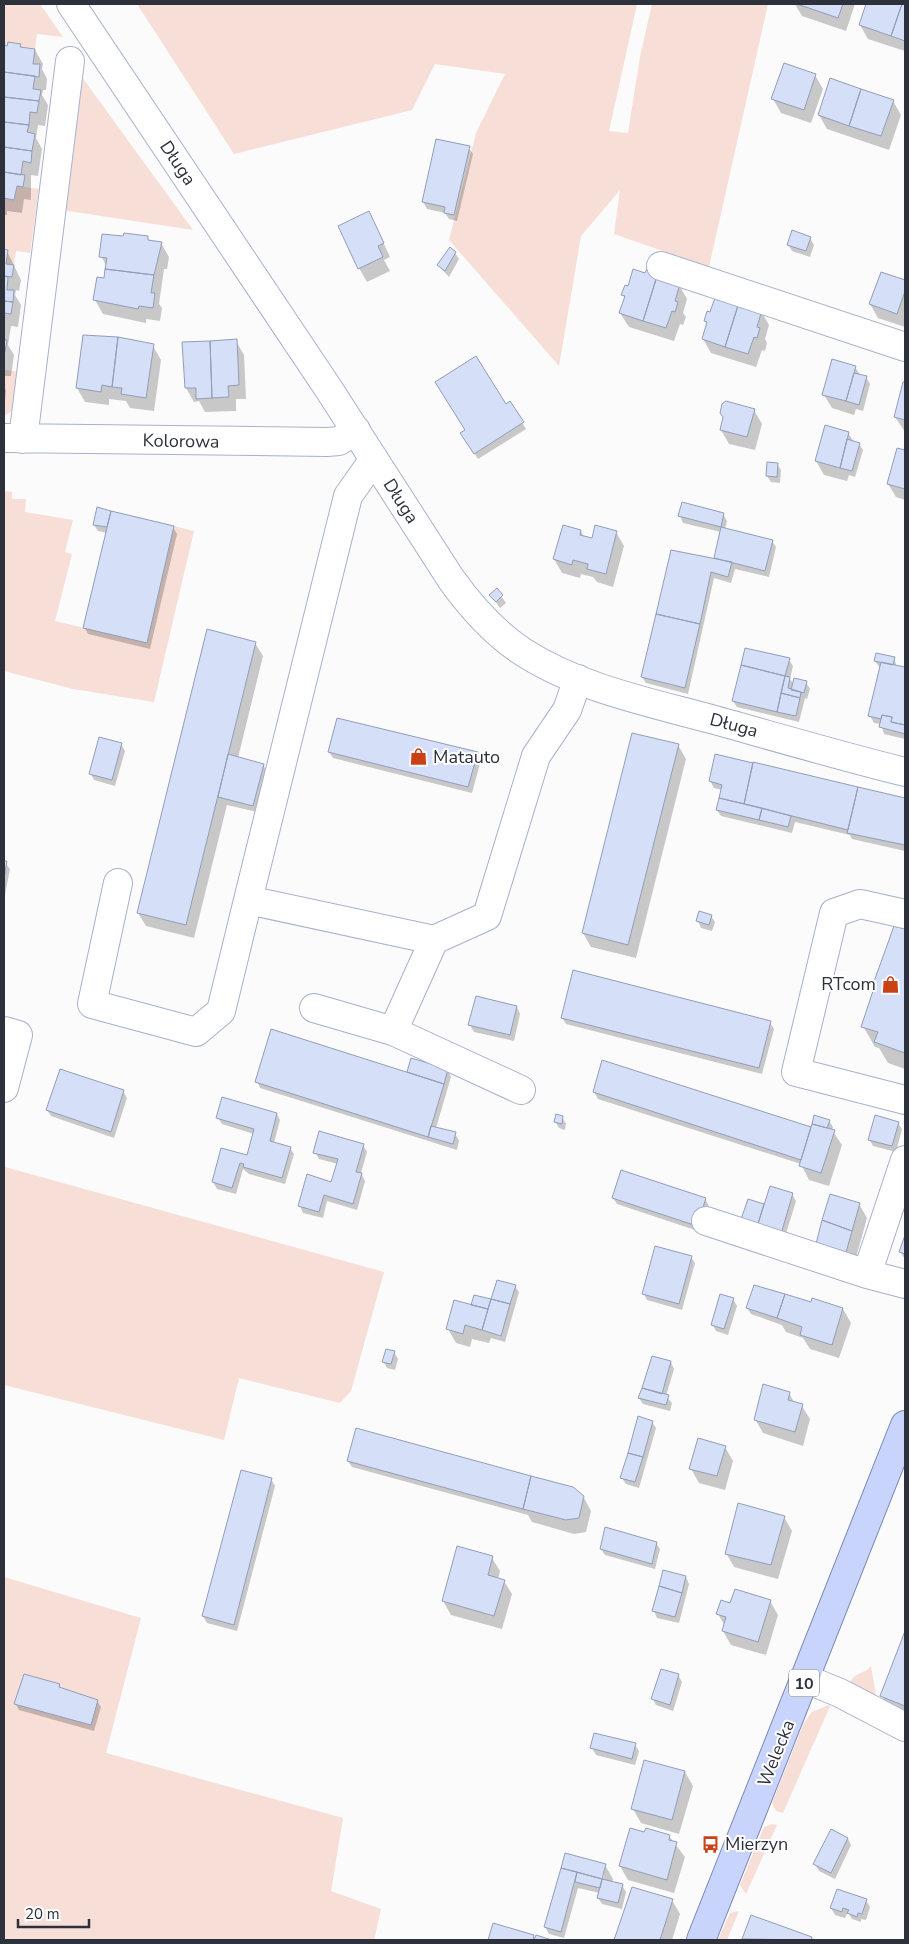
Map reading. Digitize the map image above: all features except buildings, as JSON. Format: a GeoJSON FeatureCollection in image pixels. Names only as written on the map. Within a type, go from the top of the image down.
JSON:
{"type":"FeatureCollection","features":[{"type":"Feature","properties":{"kind":"main road","name":"Welecka"},"geometry":{"type":"LineString","coordinates":[[701,1940],[905,1426]]}},
{"type":"Feature","properties":{"kind":"street","name":"Długa"},"geometry":{"type":"LineString","coordinates":[[77,6],[468,602],[494,629],[521,651],[578,679],[650,702],[905,772]]}},
{"type":"Feature","properties":{"kind":"street"},"geometry":{"type":"LineString","coordinates":[[13,439],[70,61]]}},
{"type":"Feature","properties":{"kind":"street"},"geometry":{"type":"LineString","coordinates":[[661,266],[905,347]]}},
{"type":"Feature","properties":{"kind":"street","name":"Kolorowa"},"geometry":{"type":"LineString","coordinates":[[13,439],[316,442],[339,440],[356,430]]}},
{"type":"Feature","properties":{"kind":"street"},"geometry":{"type":"LineString","coordinates":[[118,883],[92,1004],[196,1032],[221,1011],[348,496],[374,459]]}},
{"type":"Feature","properties":{"kind":"street"},"geometry":{"type":"LineString","coordinates":[[248,900],[434,940],[487,916],[536,756],[567,710],[578,679]]}},
{"type":"Feature","properties":{"kind":"street"},"geometry":{"type":"LineString","coordinates":[[905,914],[860,904],[834,913],[796,1072],[905,1100]]}},
{"type":"Feature","properties":{"kind":"street"},"geometry":{"type":"LineString","coordinates":[[393,1031],[434,940]]}},
{"type":"Feature","properties":{"kind":"street"},"geometry":{"type":"LineString","coordinates":[[314,1008],[393,1031],[521,1090]]}},
{"type":"Feature","properties":{"kind":"street"},"geometry":{"type":"LineString","coordinates":[[4,1031],[18,1034],[4,1088]]}},
{"type":"Feature","properties":{"kind":"street"},"geometry":{"type":"LineString","coordinates":[[868,1274],[905,1160]]}},
{"type":"Feature","properties":{"kind":"street"},"geometry":{"type":"LineString","coordinates":[[706,1221],[900,1283]]}},
{"type":"Feature","properties":{"kind":"street"},"geometry":{"type":"LineString","coordinates":[[806,1679],[833,1690],[905,1727]]}},
{"type":"Feature","properties":{"kind":"shaded area"},"geometry":{"type":"Polygon","coordinates":[[[4,4],[40,4],[63,37],[37,34],[35,49],[20,47],[20,44],[8,42],[7,46],[4,45],[4,4]]]}},
{"type":"Feature","properties":{"kind":"shaded area"},"geometry":{"type":"Polygon","coordinates":[[[137,4],[637,4],[609,131],[628,133],[640,57],[652,4],[768,4],[709,267],[614,234],[620,190],[581,236],[559,366],[449,240],[476,133],[505,74],[435,64],[412,110],[234,154],[137,4]]]}},
{"type":"Feature","properties":{"kind":"shaded area"},"geometry":{"type":"Polygon","coordinates":[[[79,73],[193,230],[62,210],[79,73]]]}},
{"type":"Feature","properties":{"kind":"shaded area"},"geometry":{"type":"Polygon","coordinates":[[[17,186],[39,189],[30,253],[16,251],[14,265],[6,264],[8,250],[4,249],[4,198],[14,200],[17,186]]]}},
{"type":"Feature","properties":{"kind":"shaded area"},"geometry":{"type":"Polygon","coordinates":[[[4,370],[24,372],[18,407],[4,416],[4,370]]]}},
{"type":"Feature","properties":{"kind":"shaded area"},"geometry":{"type":"Polygon","coordinates":[[[4,491],[12,492],[12,499],[26,499],[25,512],[73,520],[65,552],[72,554],[55,621],[147,643],[174,526],[194,531],[154,702],[73,689],[4,671],[4,491]]]}},
{"type":"Feature","properties":{"kind":"shaded area"},"geometry":{"type":"Polygon","coordinates":[[[5,1167],[384,1272],[351,1391],[340,1403],[239,1378],[224,1440],[4,1385],[5,1167]]]}},
{"type":"Feature","properties":{"kind":"shaded area"},"geometry":{"type":"Polygon","coordinates":[[[4,1577],[141,1618],[106,1753],[343,1818],[331,1891],[381,1909],[374,1940],[4,1940],[4,1577]]]}},
{"type":"Feature","properties":{"kind":"shaded area"},"geometry":{"type":"Polygon","coordinates":[[[871,1666],[877,1701],[850,1683],[854,1677],[871,1666]]]}},
{"type":"Feature","properties":{"kind":"shaded area"},"geometry":{"type":"Polygon","coordinates":[[[831,1704],[783,1813],[776,1811],[772,1803],[804,1723],[812,1712],[831,1704]]]}},
{"type":"Feature","properties":{"kind":"shaded area"},"geometry":{"type":"Polygon","coordinates":[[[772,1824],[777,1825],[746,1894],[740,1885],[764,1827],[772,1824]]]}},
{"type":"Feature","properties":{"kind":"shaded area"},"geometry":{"type":"Polygon","coordinates":[[[739,1911],[727,1940],[718,1940],[730,1913],[739,1911]]]}},
{"type":"Feature","properties":{"kind":"place","name":"Matauto"},"geometry":{"type":"Point","coordinates":[419,757]}},
{"type":"Feature","properties":{"kind":"place","name":"RTcom"},"geometry":{"type":"Point","coordinates":[890,984]}},
{"type":"Feature","properties":{"kind":"place","name":"Mierzyn"},"geometry":{"type":"Point","coordinates":[711,1844]}}]}
